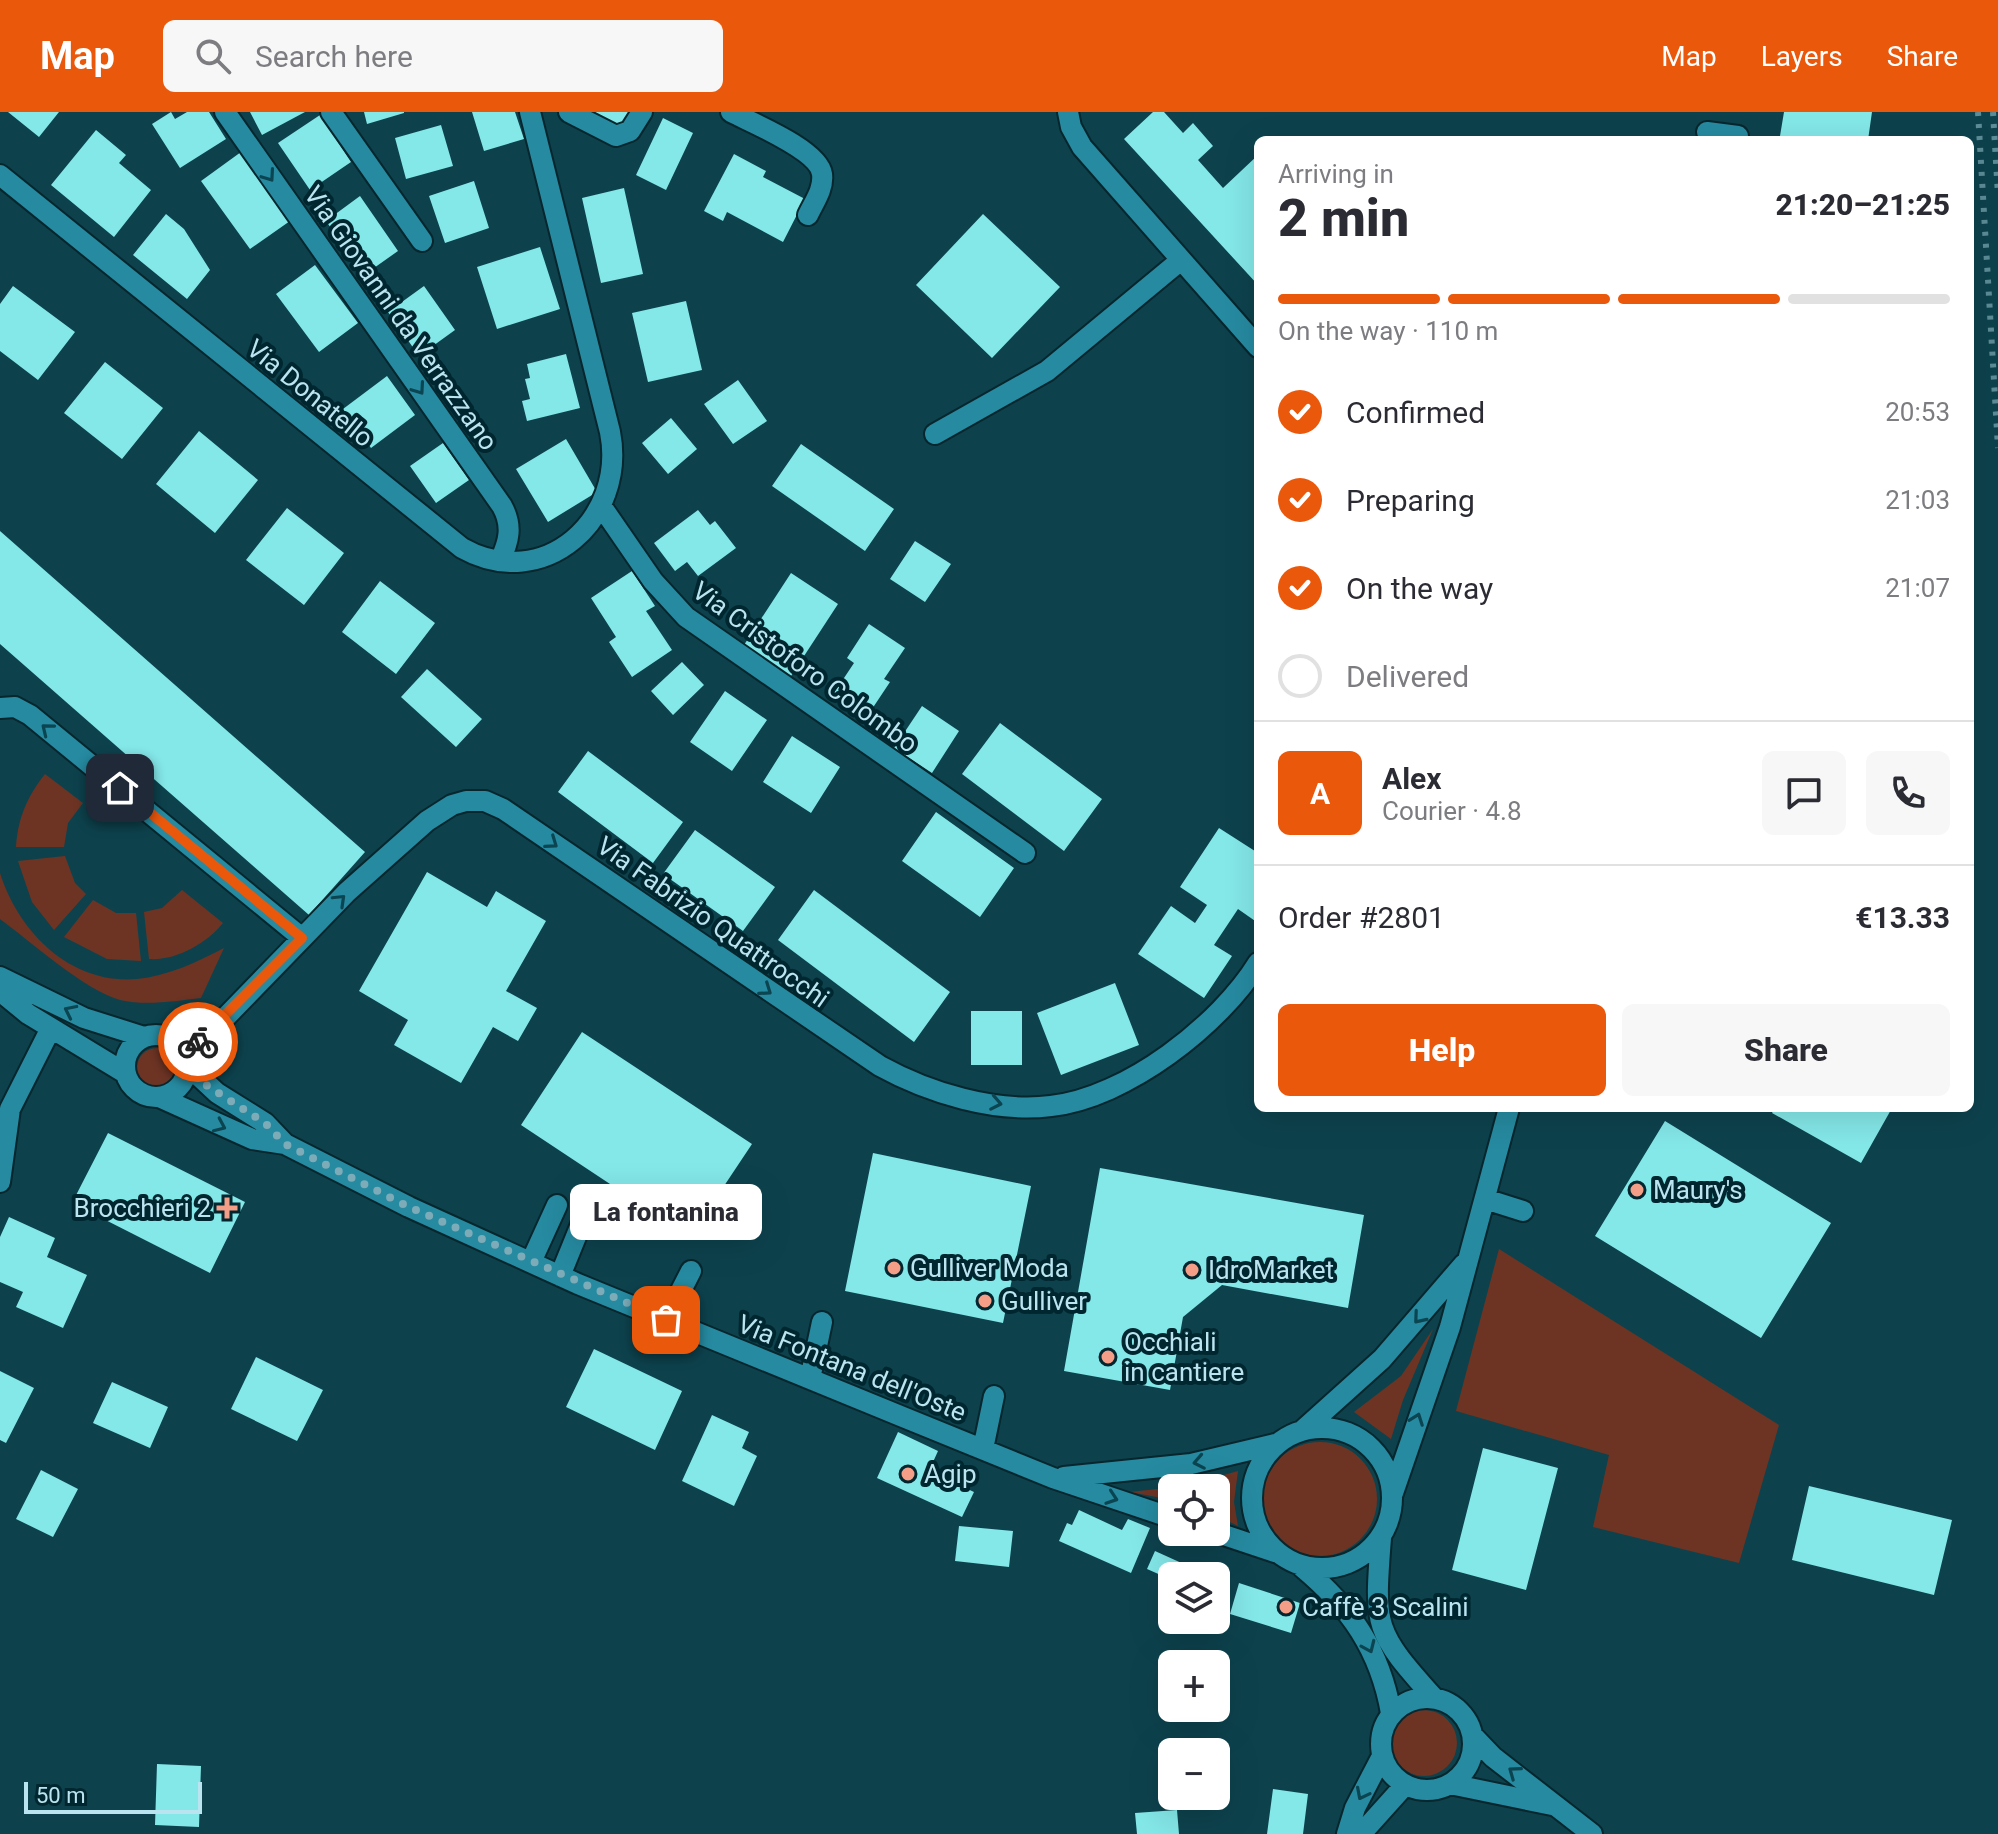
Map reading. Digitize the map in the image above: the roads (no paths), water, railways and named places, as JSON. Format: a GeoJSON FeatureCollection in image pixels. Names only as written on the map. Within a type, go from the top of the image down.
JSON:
{"type":"FeatureCollection","features":[{"type":"Feature","properties":{"kind":"street","name":"Via Giovanni da Verrazzano"},"geometry":{"type":"LineString","coordinates":[[225,112],[502,506],[509,523],[509,537],[500,561]]}},
{"type":"Feature","properties":{"kind":"street"},"geometry":{"type":"LineString","coordinates":[[331,112],[422,241]]}},
{"type":"Feature","properties":{"kind":"street"},"geometry":{"type":"LineString","coordinates":[[530,112],[613,445],[613,474],[602,507]]}},
{"type":"Feature","properties":{"kind":"street"},"geometry":{"type":"LineString","coordinates":[[569,112],[616,136],[630,131],[642,112]]}},
{"type":"Feature","properties":{"kind":"street"},"geometry":{"type":"LineString","coordinates":[[731,112],[806,152],[817,162],[821,169],[822,185],[808,215]]}},
{"type":"Feature","properties":{"kind":"street"},"geometry":{"type":"LineString","coordinates":[[1068,112],[1071,127],[1082,147],[1254,342]]}},
{"type":"Feature","properties":{"kind":"street"},"geometry":{"type":"LineString","coordinates":[[1707,128],[1738,136]]}},
{"type":"Feature","properties":{"kind":"street","name":"Via Donatello"},"geometry":{"type":"LineString","coordinates":[[0,175],[453,541],[480,558],[530,560],[556,551],[582,533],[602,507]]}},
{"type":"Feature","properties":{"kind":"street"},"geometry":{"type":"LineString","coordinates":[[935,434],[1047,371],[1181,260]]}},
{"type":"Feature","properties":{"kind":"street","name":"Via Cristoforo Colombo"},"geometry":{"type":"LineString","coordinates":[[602,507],[653,581],[693,623],[1025,853]]}},
{"type":"Feature","properties":{"kind":"street"},"geometry":{"type":"LineString","coordinates":[[0,708],[15,707],[30,715],[302,938]]}},
{"type":"Feature","properties":{"kind":"street","name":"Via Fabrizio Quattrocchi"},"geometry":{"type":"LineString","coordinates":[[186,1059],[347,892],[427,821],[458,803],[485,801],[503,809],[880,1066],[930,1089],[1028,1108],[1065,1104],[1093,1095],[1174,1050],[1219,1014],[1254,968]]}},
{"type":"Feature","properties":{"kind":"street"},"geometry":{"type":"LineString","coordinates":[[0,977],[84,1018],[144,1037]]}},
{"type":"Feature","properties":{"kind":"street"},"geometry":{"type":"LineString","coordinates":[[0,991],[51,1028],[125,1073],[138,1092],[159,1097],[179,1087],[186,1059],[172,1038],[153,1034],[144,1037],[128,1051],[125,1073]]}},
{"type":"Feature","properties":{"kind":"street"},"geometry":{"type":"LineString","coordinates":[[0,1182],[10,1109],[51,1028]]}},
{"type":"Feature","properties":{"kind":"street","name":"Via Fontana dell'Oste"},"geometry":{"type":"LineString","coordinates":[[186,1059],[217,1093],[265,1123],[285,1144]]}},
{"type":"Feature","properties":{"kind":"street","name":"Via Fontana dell'Oste"},"geometry":{"type":"LineString","coordinates":[[159,1097],[252,1139],[285,1144],[409,1207],[560,1276],[1053,1478],[1158,1513]]}},
{"type":"Feature","properties":{"kind":"street"},"geometry":{"type":"LineString","coordinates":[[1508,1112],[1444,1346],[1393,1493],[1390,1516],[1381,1538],[1376,1599],[1381,1630],[1396,1655],[1434,1698],[1459,1711],[1472,1735],[1493,1757],[1592,1834]]}},
{"type":"Feature","properties":{"kind":"street"},"geometry":{"type":"LineString","coordinates":[[1485,1199],[1523,1211]]}},
{"type":"Feature","properties":{"kind":"street"},"geometry":{"type":"LineString","coordinates":[[531,1262],[557,1205]]}},
{"type":"Feature","properties":{"kind":"street"},"geometry":{"type":"LineString","coordinates":[[560,1276],[584,1217]]}},
{"type":"Feature","properties":{"kind":"street"},"geometry":{"type":"LineString","coordinates":[[1277,1553],[1261,1534],[1252,1511],[1252,1487],[1260,1463],[1275,1444],[1302,1430],[1389,1352],[1469,1258]]}},
{"type":"Feature","properties":{"kind":"street"},"geometry":{"type":"LineString","coordinates":[[666,1320],[691,1271]]}},
{"type":"Feature","properties":{"kind":"street"},"geometry":{"type":"LineString","coordinates":[[810,1379],[822,1322]]}},
{"type":"Feature","properties":{"kind":"street"},"geometry":{"type":"LineString","coordinates":[[983,1449],[994,1396]]}},
{"type":"Feature","properties":{"kind":"street"},"geometry":{"type":"LineString","coordinates":[[1302,1430],[1322,1427],[1343,1431],[1362,1440],[1383,1463],[1393,1493]]}},
{"type":"Feature","properties":{"kind":"street","name":"Via Fontana dell'Oste"},"geometry":{"type":"LineString","coordinates":[[1053,1478],[1151,1470],[1275,1444]]}},
{"type":"Feature","properties":{"kind":"street"},"geometry":{"type":"LineString","coordinates":[[1230,1537],[1277,1553],[1302,1567],[1337,1597],[1362,1631],[1382,1680],[1391,1713]]}},
{"type":"Feature","properties":{"kind":"street"},"geometry":{"type":"LineString","coordinates":[[1302,1567],[1324,1570],[1346,1565],[1366,1555],[1381,1538]]}},
{"type":"Feature","properties":{"kind":"street"},"geometry":{"type":"LineString","coordinates":[[1347,1834],[1355,1808],[1382,1756],[1383,1726],[1391,1713],[1404,1703],[1418,1698],[1434,1698]]}},
{"type":"Feature","properties":{"kind":"street"},"geometry":{"type":"LineString","coordinates":[[1382,1756],[1395,1778],[1405,1785],[1420,1790],[1436,1789],[1450,1784],[1469,1763],[1472,1735]]}},
{"type":"Feature","properties":{"kind":"street"},"geometry":{"type":"LineString","coordinates":[[1450,1784],[1558,1806]]}},
{"type":"Feature","properties":{"kind":"street"},"geometry":{"type":"LineString","coordinates":[[1361,1834],[1405,1785]]}},
{"type":"Feature","properties":{"kind":"railway"},"geometry":{"type":"LineString","coordinates":[[1978,112],[1998,448]]}},
{"type":"Feature","properties":{"kind":"railway"},"geometry":{"type":"LineString","coordinates":[[1993,112],[1998,195]]}},
{"type":"Feature","properties":{"kind":"place","name":"Maury's"},"geometry":{"type":"Point","coordinates":[1637,1190]}},
{"type":"Feature","properties":{"kind":"place","name":"Brocchieri 2"},"geometry":{"type":"Point","coordinates":[227,1208]}},
{"type":"Feature","properties":{"kind":"place","name":"Gulliver Moda"},"geometry":{"type":"Point","coordinates":[894,1268]}},
{"type":"Feature","properties":{"kind":"place","name":"IdroMarket"},"geometry":{"type":"Point","coordinates":[1192,1270]}},
{"type":"Feature","properties":{"kind":"place","name":"Gulliver"},"geometry":{"type":"Point","coordinates":[985,1301]}},
{"type":"Feature","properties":{"kind":"place","name":"La fontanina"},"geometry":{"type":"Point","coordinates":[666,1320]}},
{"type":"Feature","properties":{"kind":"place","name":"Occhiali in cantiere"},"geometry":{"type":"Point","coordinates":[1108,1357]}},
{"type":"Feature","properties":{"kind":"place","name":"Agip"},"geometry":{"type":"Point","coordinates":[908,1474]}},
{"type":"Feature","properties":{"kind":"place","name":"Caffè 3 Scalini"},"geometry":{"type":"Point","coordinates":[1286,1607]}}]}
